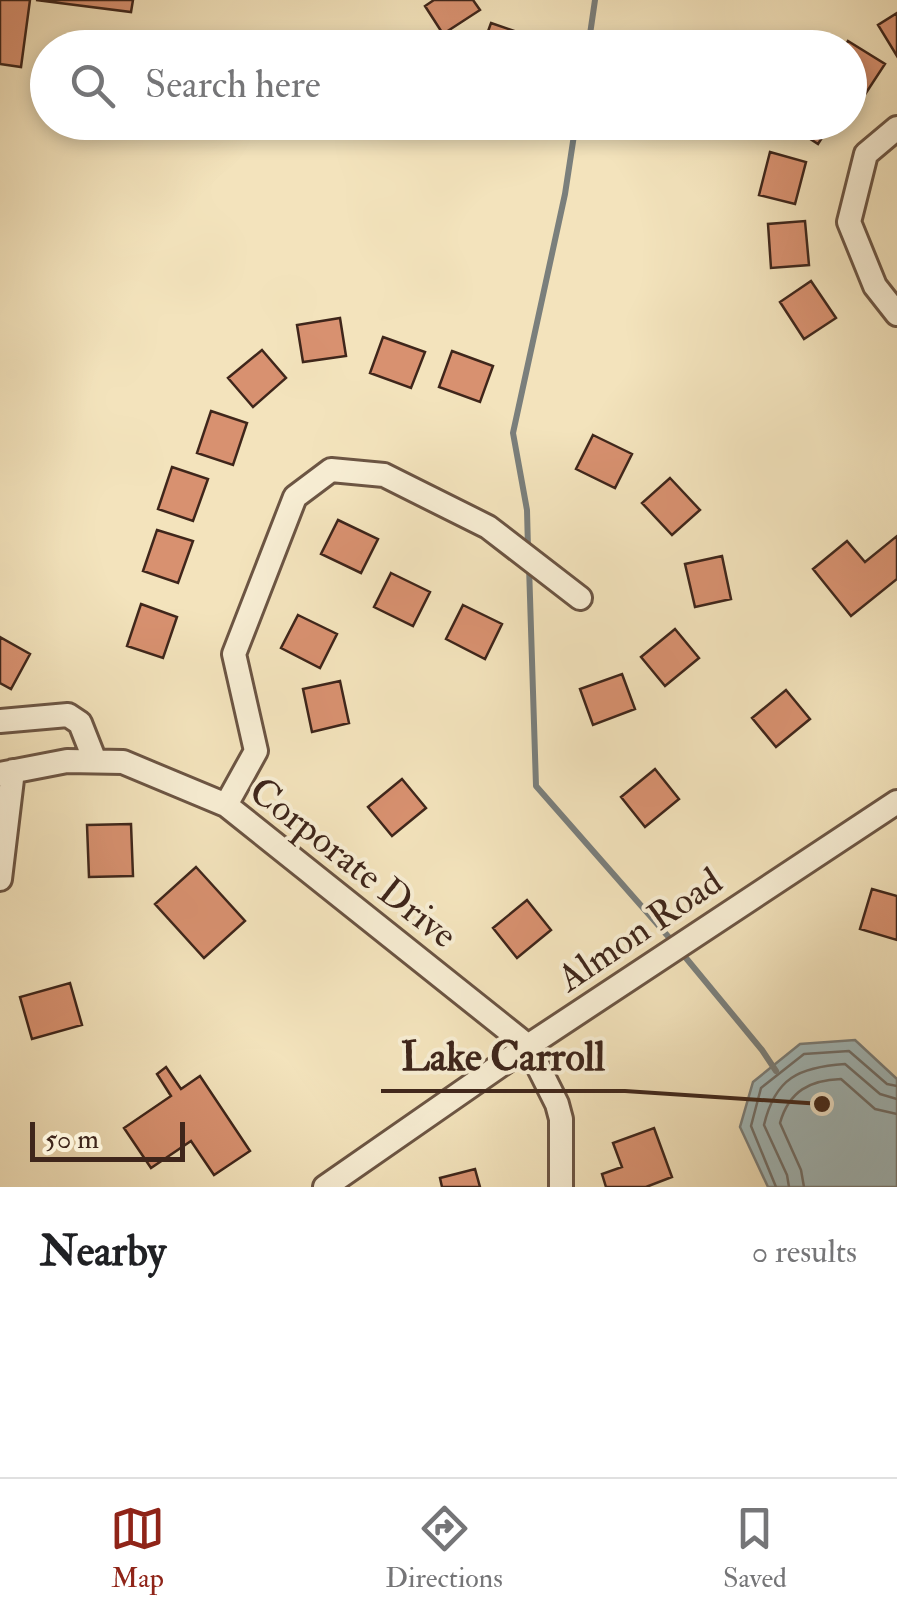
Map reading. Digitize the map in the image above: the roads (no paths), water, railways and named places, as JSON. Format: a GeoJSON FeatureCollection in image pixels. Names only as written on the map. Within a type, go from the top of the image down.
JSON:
{"type":"FeatureCollection","features":[{"type":"Feature","properties":{"kind":"street"},"geometry":{"type":"LineString","coordinates":[[897,128],[866,154],[849,222],[875,286],[897,314]]}},
{"type":"Feature","properties":{"kind":"street"},"geometry":{"type":"LineString","coordinates":[[226,805],[256,751],[234,654],[296,498],[331,470],[384,475],[488,527],[580,598]]}},
{"type":"Feature","properties":{"kind":"street"},"geometry":{"type":"LineString","coordinates":[[0,721],[68,715],[80,723],[94,761]]}},
{"type":"Feature","properties":{"kind":"street","name":"Corporate Drive"},"geometry":{"type":"LineString","coordinates":[[7,772],[67,761],[123,762],[226,805],[528,1046]]}},
{"type":"Feature","properties":{"kind":"street"},"geometry":{"type":"LineString","coordinates":[[0,879],[7,772]]}},
{"type":"Feature","properties":{"kind":"street","name":"Almon Road"},"geometry":{"type":"LineString","coordinates":[[326,1187],[528,1046],[897,802]]}},
{"type":"Feature","properties":{"kind":"street"},"geometry":{"type":"LineString","coordinates":[[528,1046],[552,1092],[561,1120],[561,1187]]}},
{"type":"Feature","properties":{"kind":"water"},"geometry":{"type":"Polygon","coordinates":[[[855,1040],[897,1079],[897,1187],[768,1187],[740,1127],[753,1082],[800,1044],[855,1040]]]}},
{"type":"Feature","properties":{"kind":"waterway"},"geometry":{"type":"LineString","coordinates":[[591,30],[595,0]]}},
{"type":"Feature","properties":{"kind":"waterway"},"geometry":{"type":"LineString","coordinates":[[528,549],[527,510],[513,433],[573,140]]}},
{"type":"Feature","properties":{"kind":"waterway"},"geometry":{"type":"LineString","coordinates":[[529,566],[536,786],[673,942]]}},
{"type":"Feature","properties":{"kind":"waterway"},"geometry":{"type":"LineString","coordinates":[[681,952],[776,1071]]}},
{"type":"Feature","properties":{"kind":"place","name":"Lake Carroll"},"geometry":{"type":"Point","coordinates":[822,1104]}}]}
